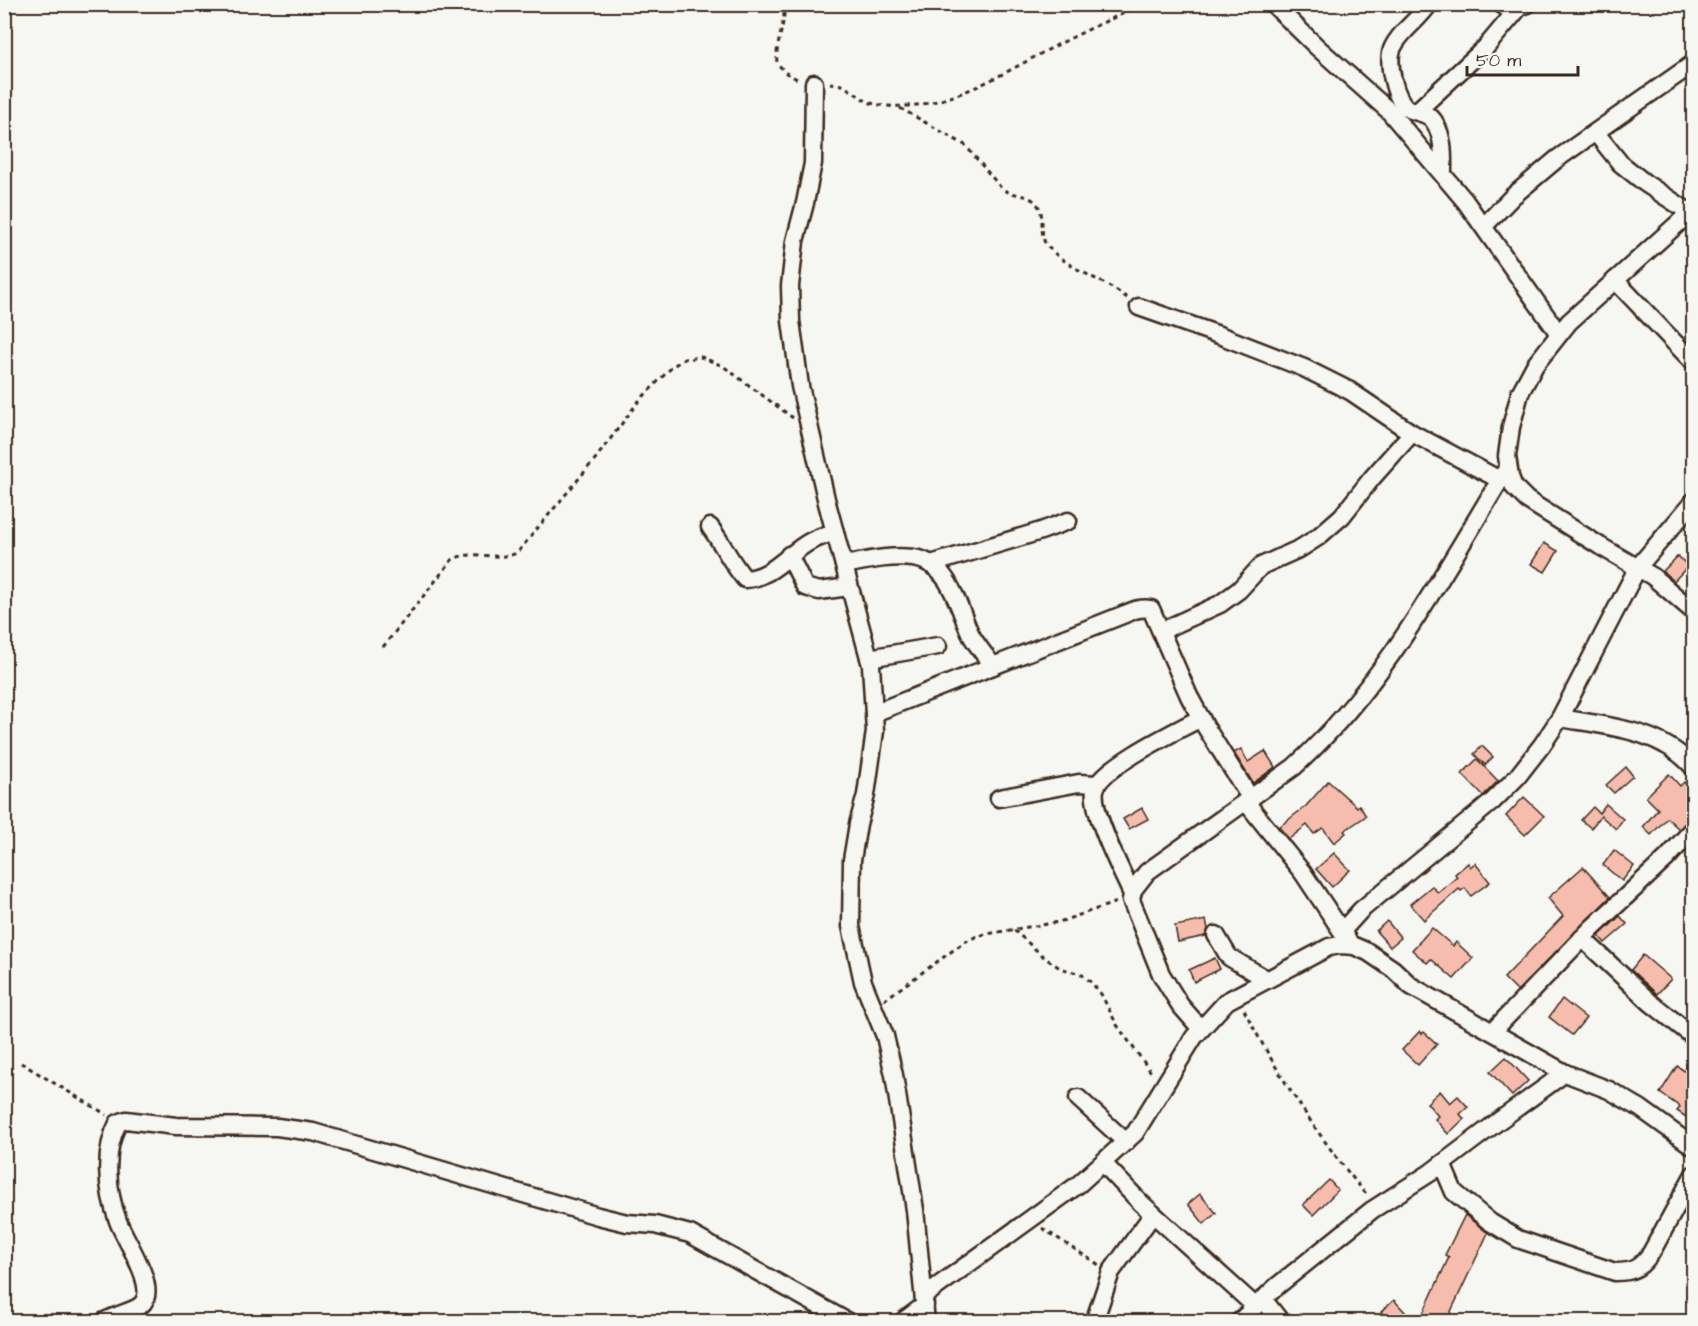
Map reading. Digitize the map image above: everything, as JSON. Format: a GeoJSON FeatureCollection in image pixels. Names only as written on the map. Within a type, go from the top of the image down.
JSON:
{"type":"FeatureCollection","features":[{"type":"Feature","properties":{"kind":"street"},"geometry":{"type":"LineString","coordinates":[[1274,4],[1317,47],[1389,111],[1443,173],[1484,226],[1558,334]]}},
{"type":"Feature","properties":{"kind":"street"},"geometry":{"type":"LineString","coordinates":[[1429,4],[1397,39],[1391,49],[1389,60],[1402,103],[1409,109],[1430,117],[1436,124],[1443,149],[1443,173]]}},
{"type":"Feature","properties":{"kind":"street"},"geometry":{"type":"LineString","coordinates":[[1417,111],[1486,47],[1515,6]]}},
{"type":"Feature","properties":{"kind":"street"},"geometry":{"type":"LineString","coordinates":[[1484,226],[1513,196],[1548,166],[1596,133],[1631,105],[1694,63]]}},
{"type":"Feature","properties":{"kind":"street"},"geometry":{"type":"LineString","coordinates":[[814,82],[813,163],[795,241],[790,286],[791,321],[800,386],[835,532],[869,658],[874,731],[870,772],[852,860],[851,926],[863,982],[885,1036],[902,1123],[915,1210],[925,1308]]}},
{"type":"Feature","properties":{"kind":"street"},"geometry":{"type":"LineString","coordinates":[[1131,897],[1138,880],[1147,872],[1294,767],[1349,712],[1384,667],[1504,474],[1511,427],[1520,393],[1535,365],[1558,334],[1691,211],[1645,183],[1620,163],[1596,133]]}},
{"type":"Feature","properties":{"kind":"street"},"geometry":{"type":"LineString","coordinates":[[1615,280],[1694,363]]}},
{"type":"Feature","properties":{"kind":"street"},"geometry":{"type":"LineString","coordinates":[[1139,307],[1304,368],[1350,391],[1412,433],[1510,477],[1514,487],[1527,500],[1638,567],[1670,590],[1694,612]]}},
{"type":"Feature","properties":{"kind":"street"},"geometry":{"type":"LineString","coordinates":[[1161,631],[1220,604],[1239,590],[1261,566],[1301,548],[1318,537],[1342,516],[1372,477],[1412,433]]}},
{"type":"Feature","properties":{"kind":"street"},"geometry":{"type":"LineString","coordinates":[[902,1322],[925,1308],[1029,1220],[1079,1184],[1126,1142],[1135,1132],[1201,1029],[1227,1001],[1346,938],[1361,910],[1491,802],[1517,777],[1560,718],[1638,567],[1694,501]]}},
{"type":"Feature","properties":{"kind":"street"},"geometry":{"type":"LineString","coordinates":[[931,564],[1068,521]]}},
{"type":"Feature","properties":{"kind":"street"},"geometry":{"type":"LineString","coordinates":[[710,527],[723,545],[733,565],[745,579],[758,578],[770,572],[789,555],[812,540],[835,532]]}},
{"type":"Feature","properties":{"kind":"street"},"geometry":{"type":"LineString","coordinates":[[789,555],[805,587],[819,591],[849,587]]}},
{"type":"Feature","properties":{"kind":"street"},"geometry":{"type":"LineString","coordinates":[[844,566],[896,557],[915,558],[931,564],[955,595],[972,637],[993,666]]}},
{"type":"Feature","properties":{"kind":"street"},"geometry":{"type":"LineString","coordinates":[[874,713],[1140,608],[1150,609],[1161,631],[1168,653],[1201,718],[1249,801],[1303,873],[1346,938],[1421,992],[1565,1073],[1609,1090],[1640,1108],[1693,1146]]}},
{"type":"Feature","properties":{"kind":"street"},"geometry":{"type":"LineString","coordinates":[[869,658],[938,646]]}},
{"type":"Feature","properties":{"kind":"street"},"geometry":{"type":"LineString","coordinates":[[1201,718],[1129,757],[1105,775],[1095,789],[1095,802],[1102,825],[1161,974],[1180,1005],[1201,1029]]}},
{"type":"Feature","properties":{"kind":"street"},"geometry":{"type":"LineString","coordinates":[[1560,718],[1612,727],[1659,741],[1674,748],[1694,768]]}},
{"type":"Feature","properties":{"kind":"street"},"geometry":{"type":"LineString","coordinates":[[999,798],[1078,783],[1097,784]]}},
{"type":"Feature","properties":{"kind":"street"},"geometry":{"type":"LineString","coordinates":[[1492,1031],[1582,938],[1667,858],[1694,828]]}},
{"type":"Feature","properties":{"kind":"street"},"geometry":{"type":"LineString","coordinates":[[1216,935],[1229,957],[1266,980]]}},
{"type":"Feature","properties":{"kind":"street"},"geometry":{"type":"LineString","coordinates":[[1582,938],[1651,1003],[1694,1037]]}},
{"type":"Feature","properties":{"kind":"street"},"geometry":{"type":"LineString","coordinates":[[1239,1322],[1332,1241],[1377,1207],[1442,1164],[1565,1073]]}},
{"type":"Feature","properties":{"kind":"street"},"geometry":{"type":"LineString","coordinates":[[1078,1098],[1126,1142]]}},
{"type":"Feature","properties":{"kind":"street"},"geometry":{"type":"LineString","coordinates":[[103,1322],[142,1305],[146,1297],[146,1284],[118,1222],[108,1184],[111,1136],[118,1123],[126,1120],[176,1126],[277,1127],[313,1132],[598,1216],[627,1223],[656,1225],[690,1234],[848,1322]]}},
{"type":"Feature","properties":{"kind":"street"},"geometry":{"type":"LineString","coordinates":[[1103,1163],[1153,1214],[1281,1322]]}},
{"type":"Feature","properties":{"kind":"street"},"geometry":{"type":"LineString","coordinates":[[1442,1164],[1454,1192],[1490,1222],[1518,1239],[1615,1272],[1630,1272],[1639,1269],[1644,1263],[1694,1174]]}},
{"type":"Feature","properties":{"kind":"street"},"geometry":{"type":"LineString","coordinates":[[1094,1322],[1111,1272],[1153,1214]]}},
{"type":"Feature","properties":{"kind":"path"},"geometry":{"type":"LineString","coordinates":[[784,4],[783,29],[777,48],[777,63],[786,73],[798,80],[846,86],[859,98],[872,104],[899,107],[926,104],[1005,74],[1043,52],[1146,4]]}},
{"type":"Feature","properties":{"kind":"path"},"geometry":{"type":"LineString","coordinates":[[899,107],[965,145],[1002,189],[1033,200],[1041,210],[1046,245],[1068,264],[1117,291],[1139,307]]}},
{"type":"Feature","properties":{"kind":"path"},"geometry":{"type":"LineString","coordinates":[[383,647],[452,560],[462,554],[508,557],[517,554],[596,458],[638,402],[684,359],[701,357],[717,363],[810,428]]}},
{"type":"Feature","properties":{"kind":"path"},"geometry":{"type":"LineString","coordinates":[[874,1007],[966,941],[980,935],[1083,915],[1101,906],[1131,897]]}},
{"type":"Feature","properties":{"kind":"path"},"geometry":{"type":"LineString","coordinates":[[1013,929],[1060,968],[1081,974],[1091,982],[1162,1089]]}},
{"type":"Feature","properties":{"kind":"path"},"geometry":{"type":"LineString","coordinates":[[1237,996],[1261,1043],[1302,1107],[1358,1185],[1377,1207]]}},
{"type":"Feature","properties":{"kind":"path"},"geometry":{"type":"LineString","coordinates":[[21,1063],[118,1123]]}},
{"type":"Feature","properties":{"kind":"path"},"geometry":{"type":"LineString","coordinates":[[1029,1220],[1111,1272]]}},
{"type":"Feature","properties":{"kind":"building"},"geometry":{"type":"Polygon","coordinates":[[[1544,543],[1558,551],[1545,572],[1531,564],[1544,543]]]}},
{"type":"Feature","properties":{"kind":"building"},"geometry":{"type":"Polygon","coordinates":[[[1678,556],[1688,566],[1674,581],[1663,571],[1678,556]]]}},
{"type":"Feature","properties":{"kind":"building"},"geometry":{"type":"Polygon","coordinates":[[[1482,746],[1493,757],[1485,765],[1474,754],[1482,746]]]}},
{"type":"Feature","properties":{"kind":"building"},"geometry":{"type":"Polygon","coordinates":[[[1241,749],[1248,762],[1265,751],[1275,767],[1253,783],[1234,753],[1241,749]]]}},
{"type":"Feature","properties":{"kind":"building"},"geometry":{"type":"Polygon","coordinates":[[[1477,759],[1498,781],[1483,796],[1462,774],[1477,759]]]}},
{"type":"Feature","properties":{"kind":"building"},"geometry":{"type":"Polygon","coordinates":[[[1626,767],[1633,776],[1614,793],[1606,785],[1626,767]]]}},
{"type":"Feature","properties":{"kind":"building"},"geometry":{"type":"Polygon","coordinates":[[[1669,774],[1680,786],[1684,782],[1694,792],[1694,818],[1679,829],[1667,818],[1651,835],[1643,827],[1658,809],[1646,797],[1669,774]]]}},
{"type":"Feature","properties":{"kind":"building"},"geometry":{"type":"Polygon","coordinates":[[[1328,781],[1357,807],[1359,805],[1366,816],[1344,831],[1346,833],[1334,843],[1323,828],[1314,834],[1307,825],[1289,839],[1279,827],[1306,806],[1328,781]]]}},
{"type":"Feature","properties":{"kind":"building"},"geometry":{"type":"Polygon","coordinates":[[[1524,797],[1544,816],[1525,835],[1506,816],[1524,797]]]}},
{"type":"Feature","properties":{"kind":"building"},"geometry":{"type":"Polygon","coordinates":[[[1606,804],[1623,819],[1616,829],[1601,816],[1591,828],[1581,820],[1593,807],[1599,813],[1606,804]]]}},
{"type":"Feature","properties":{"kind":"building"},"geometry":{"type":"Polygon","coordinates":[[[1142,808],[1148,819],[1129,829],[1123,819],[1142,808]]]}},
{"type":"Feature","properties":{"kind":"building"},"geometry":{"type":"Polygon","coordinates":[[[1614,850],[1634,866],[1622,881],[1603,865],[1614,850]]]}},
{"type":"Feature","properties":{"kind":"building"},"geometry":{"type":"Polygon","coordinates":[[[1334,853],[1350,870],[1332,887],[1316,869],[1334,853]]]}},
{"type":"Feature","properties":{"kind":"building"},"geometry":{"type":"Polygon","coordinates":[[[1468,863],[1470,867],[1475,863],[1490,882],[1471,896],[1465,888],[1461,891],[1459,889],[1424,920],[1410,904],[1432,886],[1438,893],[1457,877],[1455,874],[1468,863]]]}},
{"type":"Feature","properties":{"kind":"building"},"geometry":{"type":"Polygon","coordinates":[[[1583,867],[1610,897],[1517,991],[1504,978],[1563,916],[1548,898],[1583,867]]]}},
{"type":"Feature","properties":{"kind":"building"},"geometry":{"type":"Polygon","coordinates":[[[1620,916],[1627,924],[1605,943],[1599,936],[1620,916]]]}},
{"type":"Feature","properties":{"kind":"building"},"geometry":{"type":"Polygon","coordinates":[[[1206,920],[1208,929],[1205,936],[1178,942],[1175,926],[1206,920]]]}},
{"type":"Feature","properties":{"kind":"building"},"geometry":{"type":"Polygon","coordinates":[[[1387,921],[1401,938],[1390,947],[1376,931],[1387,921]]]}},
{"type":"Feature","properties":{"kind":"building"},"geometry":{"type":"Polygon","coordinates":[[[1432,928],[1453,946],[1456,942],[1473,958],[1454,979],[1431,959],[1427,963],[1412,950],[1432,928]]]}},
{"type":"Feature","properties":{"kind":"building"},"geometry":{"type":"Polygon","coordinates":[[[1643,955],[1671,979],[1657,994],[1631,970],[1643,955]]]}},
{"type":"Feature","properties":{"kind":"building"},"geometry":{"type":"Polygon","coordinates":[[[1215,958],[1220,969],[1194,982],[1189,970],[1215,958]]]}},
{"type":"Feature","properties":{"kind":"building"},"geometry":{"type":"Polygon","coordinates":[[[1562,999],[1586,1018],[1572,1035],[1549,1017],[1562,999]]]}},
{"type":"Feature","properties":{"kind":"building"},"geometry":{"type":"Polygon","coordinates":[[[1420,1031],[1437,1044],[1418,1065],[1402,1050],[1420,1031]]]}},
{"type":"Feature","properties":{"kind":"building"},"geometry":{"type":"Polygon","coordinates":[[[1506,1057],[1528,1081],[1512,1096],[1490,1072],[1506,1057]]]}},
{"type":"Feature","properties":{"kind":"building"},"geometry":{"type":"Polygon","coordinates":[[[1677,1066],[1694,1077],[1694,1122],[1677,1111],[1680,1107],[1660,1093],[1677,1066]]]}},
{"type":"Feature","properties":{"kind":"building"},"geometry":{"type":"Polygon","coordinates":[[[1440,1091],[1450,1103],[1458,1096],[1468,1107],[1460,1114],[1464,1119],[1448,1134],[1435,1119],[1438,1116],[1427,1103],[1440,1091]]]}},
{"type":"Feature","properties":{"kind":"building"},"geometry":{"type":"Polygon","coordinates":[[[1329,1180],[1338,1190],[1313,1215],[1303,1205],[1329,1180]]]}},
{"type":"Feature","properties":{"kind":"building"},"geometry":{"type":"Polygon","coordinates":[[[1200,1194],[1216,1213],[1204,1224],[1188,1204],[1200,1194]]]}},
{"type":"Feature","properties":{"kind":"building"},"geometry":{"type":"Polygon","coordinates":[[[1465,1215],[1488,1233],[1446,1322],[1419,1322],[1449,1257],[1445,1255],[1465,1215]]]}},
{"type":"Feature","properties":{"kind":"building"},"geometry":{"type":"Polygon","coordinates":[[[1394,1300],[1405,1312],[1395,1322],[1390,1322],[1381,1312],[1394,1300]]]}}]}
